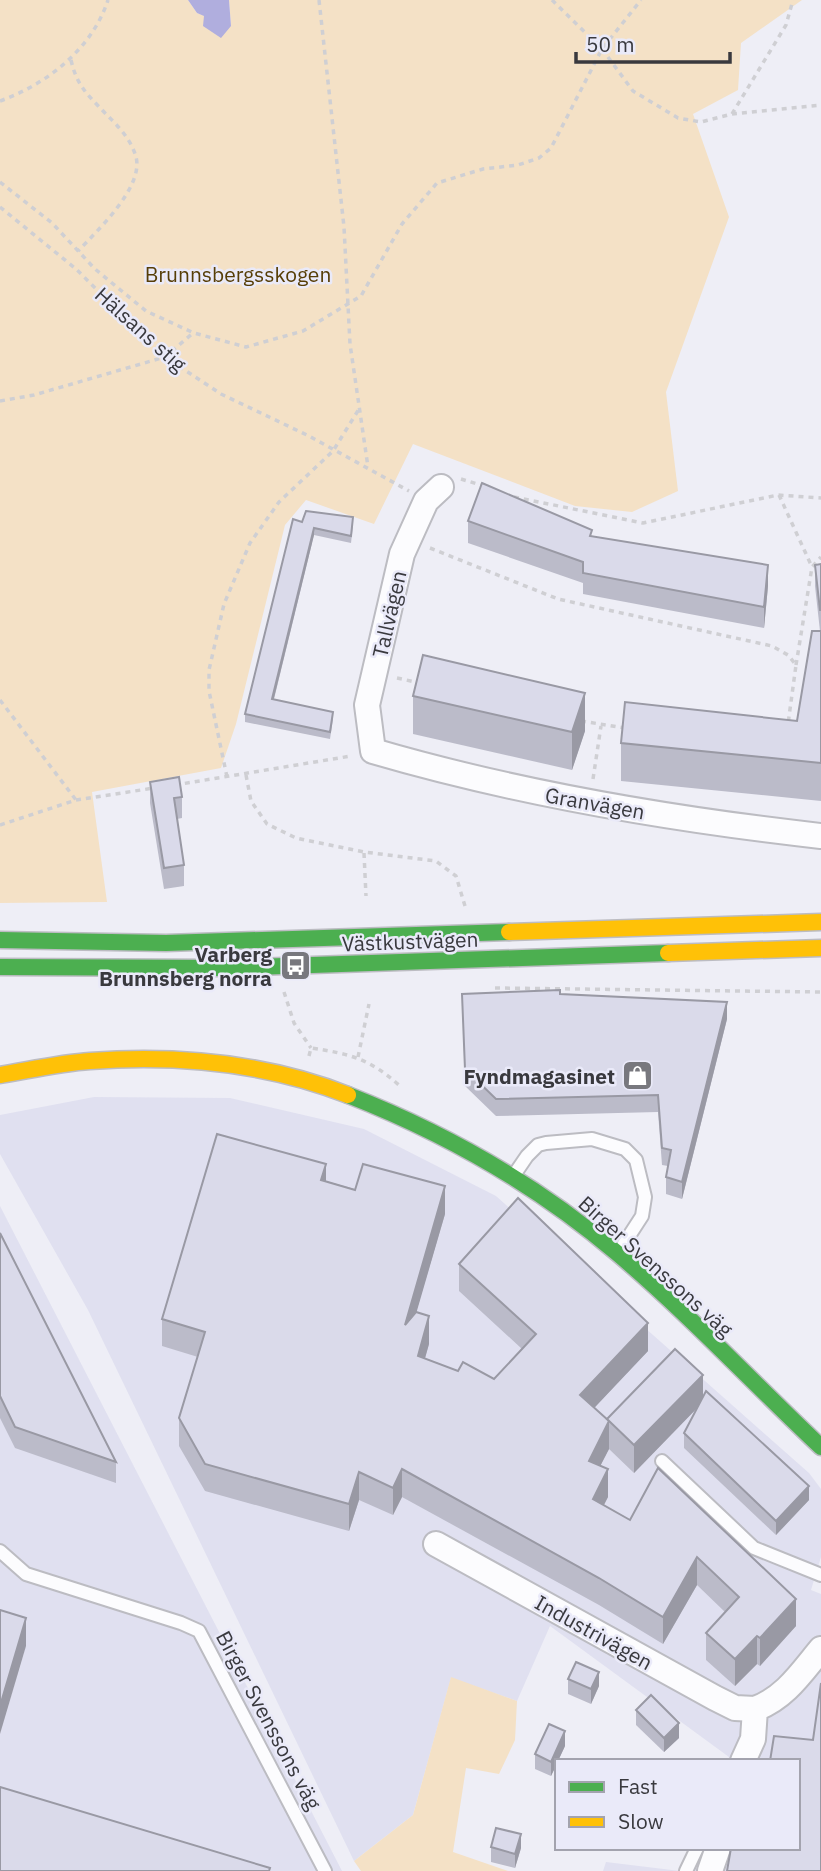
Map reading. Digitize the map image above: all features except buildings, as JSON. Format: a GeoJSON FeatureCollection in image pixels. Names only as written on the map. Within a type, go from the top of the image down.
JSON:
{"type":"FeatureCollection","features":[{"type":"Feature","properties":{"kind":"street","name":"Tallvägen"},"geometry":{"type":"LineString","coordinates":[[373,751],[367,705],[408,540],[433,494]]}},
{"type":"Feature","properties":{"kind":"street","name":"Granvägen"},"geometry":{"type":"LineString","coordinates":[[373,751],[532,792],[701,823],[821,836]]}},
{"type":"Feature","properties":{"kind":"street","name":"Västkustvägen"},"geometry":{"type":"LineString","coordinates":[[0,940],[166,943],[821,922]]}},
{"type":"Feature","properties":{"kind":"street","name":"Västkustvägen"},"geometry":{"type":"LineString","coordinates":[[0,967],[222,968],[821,948]]}},
{"type":"Feature","properties":{"kind":"street","name":"Birger Svenssons väg"},"geometry":{"type":"LineString","coordinates":[[0,1075],[107,1057],[175,1058],[259,1069],[359,1096],[459,1142],[514,1175],[617,1253],[821,1447]]}},
{"type":"Feature","properties":{"kind":"street","name":"Industrivägen"},"geometry":{"type":"LineString","coordinates":[[436,1545],[715,1698],[735,1707],[755,1709]]}},
{"type":"Feature","properties":{"kind":"street"},"geometry":{"type":"LineString","coordinates":[[744,1759],[752,1739],[755,1709],[769,1704],[789,1689],[821,1649]]}},
{"type":"Feature","properties":{"kind":"street"},"geometry":{"type":"LineString","coordinates":[[710,1871],[717,1850]]}},
{"type":"Feature","properties":{"kind":"lane"},"geometry":{"type":"LineString","coordinates":[[514,1175],[538,1145],[546,1143],[592,1139],[625,1149],[636,1160],[645,1197],[642,1216],[617,1253]]}},
{"type":"Feature","properties":{"kind":"lane"},"geometry":{"type":"LineString","coordinates":[[662,1461],[754,1548],[821,1575]]}},
{"type":"Feature","properties":{"kind":"lane","name":"Birger Svenssons väg"},"geometry":{"type":"LineString","coordinates":[[0,1551],[26,1574],[199,1631],[325,1871]]}},
{"type":"Feature","properties":{"kind":"lane"},"geometry":{"type":"LineString","coordinates":[[686,1871],[696,1850]]}},
{"type":"Feature","properties":{"kind":"path"},"geometry":{"type":"LineString","coordinates":[[0,101],[24,92],[71,60],[102,19],[108,0]]}},
{"type":"Feature","properties":{"kind":"path"},"geometry":{"type":"LineString","coordinates":[[318,0],[344,227],[347,303],[368,467]]}},
{"type":"Feature","properties":{"kind":"path"},"geometry":{"type":"LineString","coordinates":[[552,0],[602,49],[633,91],[678,118],[701,122],[732,114],[821,105]]}},
{"type":"Feature","properties":{"kind":"path"},"geometry":{"type":"LineString","coordinates":[[0,182],[52,223],[78,251],[146,311],[194,333],[246,347],[303,331],[361,296],[371,284],[379,263],[402,224],[437,183],[482,169],[518,165],[539,158],[551,148],[602,49],[641,0]]}},
{"type":"Feature","properties":{"kind":"path"},"geometry":{"type":"LineString","coordinates":[[732,114],[786,25],[793,0]]}},
{"type":"Feature","properties":{"kind":"path"},"geometry":{"type":"LineString","coordinates":[[71,60],[76,83],[125,133],[137,159],[133,182],[111,216],[78,251]]}},
{"type":"Feature","properties":{"kind":"path","name":"Hälsans stig"},"geometry":{"type":"LineString","coordinates":[[0,207],[76,269],[165,357],[221,394],[333,451],[433,494]]}},
{"type":"Feature","properties":{"kind":"path"},"geometry":{"type":"LineString","coordinates":[[0,401],[34,395],[165,357],[194,333]]}},
{"type":"Feature","properties":{"kind":"path"},"geometry":{"type":"LineString","coordinates":[[227,777],[209,681],[213,640],[224,604],[250,543],[272,512],[333,451],[360,408]]}},
{"type":"Feature","properties":{"kind":"path"},"geometry":{"type":"LineString","coordinates":[[433,494],[451,475],[493,489]]}},
{"type":"Feature","properties":{"kind":"path"},"geometry":{"type":"LineString","coordinates":[[504,494],[527,501],[643,523],[778,495],[821,498]]}},
{"type":"Feature","properties":{"kind":"path"},"geometry":{"type":"LineString","coordinates":[[778,495],[812,566],[788,726],[783,734]]}},
{"type":"Feature","properties":{"kind":"path"},"geometry":{"type":"LineString","coordinates":[[408,540],[558,599],[772,646],[788,655],[796,665]]}},
{"type":"Feature","properties":{"kind":"path"},"geometry":{"type":"LineString","coordinates":[[812,566],[821,557]]}},
{"type":"Feature","properties":{"kind":"path"},"geometry":{"type":"LineString","coordinates":[[375,674],[423,684]]}},
{"type":"Feature","properties":{"kind":"path"},"geometry":{"type":"LineString","coordinates":[[0,700],[76,800]]}},
{"type":"Feature","properties":{"kind":"path"},"geometry":{"type":"LineString","coordinates":[[575,720],[628,729]]}},
{"type":"Feature","properties":{"kind":"path"},"geometry":{"type":"LineString","coordinates":[[589,802],[600,726]]}},
{"type":"Feature","properties":{"kind":"path"},"geometry":{"type":"LineString","coordinates":[[172,786],[373,751]]}},
{"type":"Feature","properties":{"kind":"path"},"geometry":{"type":"LineString","coordinates":[[246,774],[251,801],[267,824],[296,838],[364,852],[436,861],[456,876],[465,906]]}},
{"type":"Feature","properties":{"kind":"path"},"geometry":{"type":"LineString","coordinates":[[0,825],[76,800],[158,788]]}},
{"type":"Feature","properties":{"kind":"path"},"geometry":{"type":"LineString","coordinates":[[364,852],[366,896]]}},
{"type":"Feature","properties":{"kind":"path"},"geometry":{"type":"LineString","coordinates":[[481,987],[821,992]]}},
{"type":"Feature","properties":{"kind":"path"},"geometry":{"type":"LineString","coordinates":[[295,992],[284,992],[293,1023],[311,1048]]}},
{"type":"Feature","properties":{"kind":"path"},"geometry":{"type":"LineString","coordinates":[[358,1057],[369,1004]]}},
{"type":"Feature","properties":{"kind":"shaded area"},"geometry":{"type":"Polygon","coordinates":[[[94,1097],[230,1098],[364,1129],[496,1196],[809,1473],[821,1489],[821,1557],[811,1590],[821,1594],[821,1871],[680,1871],[689,1850],[800,1850],[800,1759],[728,1759],[550,1626],[517,1701],[451,1678],[413,1815],[354,1861],[88,1310],[0,1154],[0,1115],[94,1097]]]}},
{"type":"Feature","properties":{"kind":"shaded area"},"geometry":{"type":"Polygon","coordinates":[[[0,1206],[342,1871],[0,1871],[0,1206]]]}},
{"type":"Feature","properties":{"kind":"shaded area"},"geometry":{"type":"Polygon","coordinates":[[[606,1862],[680,1871],[603,1871],[606,1862]]]}},
{"type":"Feature","properties":{"kind":"green space","name":"Brunnsbergsskogen"},"geometry":{"type":"Polygon","coordinates":[[[0,0],[188,0],[197,13],[231,26],[229,0],[802,0],[741,43],[738,90],[693,114],[729,217],[666,392],[678,491],[632,512],[575,506],[413,444],[374,524],[306,500],[285,525],[236,724],[221,768],[92,792],[107,902],[0,903],[0,0]]]}},
{"type":"Feature","properties":{"kind":"green space"},"geometry":{"type":"Polygon","coordinates":[[[451,1677],[517,1701],[515,1740],[499,1774],[466,1768],[453,1852],[508,1871],[361,1871],[354,1861],[413,1815],[451,1677]]]}},
{"type":"Feature","properties":{"kind":"water"},"geometry":{"type":"Polygon","coordinates":[[[188,0],[229,0],[231,26],[221,38],[203,26],[204,16],[197,13],[188,0]]]}},
{"type":"Feature","properties":{"kind":"traffic: fast"},"geometry":{"type":"LineString","coordinates":[[0,940],[166,943],[509,932]]}},
{"type":"Feature","properties":{"kind":"traffic: fast"},"geometry":{"type":"LineString","coordinates":[[0,967],[222,968],[668,953]]}},
{"type":"Feature","properties":{"kind":"traffic: fast"},"geometry":{"type":"LineString","coordinates":[[348,1095],[455,1144],[522,1183],[586,1228],[669,1300],[821,1447]]}},
{"type":"Feature","properties":{"kind":"traffic: slow"},"geometry":{"type":"LineString","coordinates":[[509,932],[821,922]]}},
{"type":"Feature","properties":{"kind":"traffic: slow"},"geometry":{"type":"LineString","coordinates":[[668,953],[821,948]]}},
{"type":"Feature","properties":{"kind":"traffic: slow"},"geometry":{"type":"LineString","coordinates":[[0,1075],[90,1061],[155,1059],[221,1064],[286,1075],[348,1095]]}},
{"type":"Feature","properties":{"kind":"place","name":"Varberg Brunnsberg norra"},"geometry":{"type":"Point","coordinates":[295,966]}},
{"type":"Feature","properties":{"kind":"place","name":"Fyndmagasinet"},"geometry":{"type":"Point","coordinates":[638,1076]}}]}
